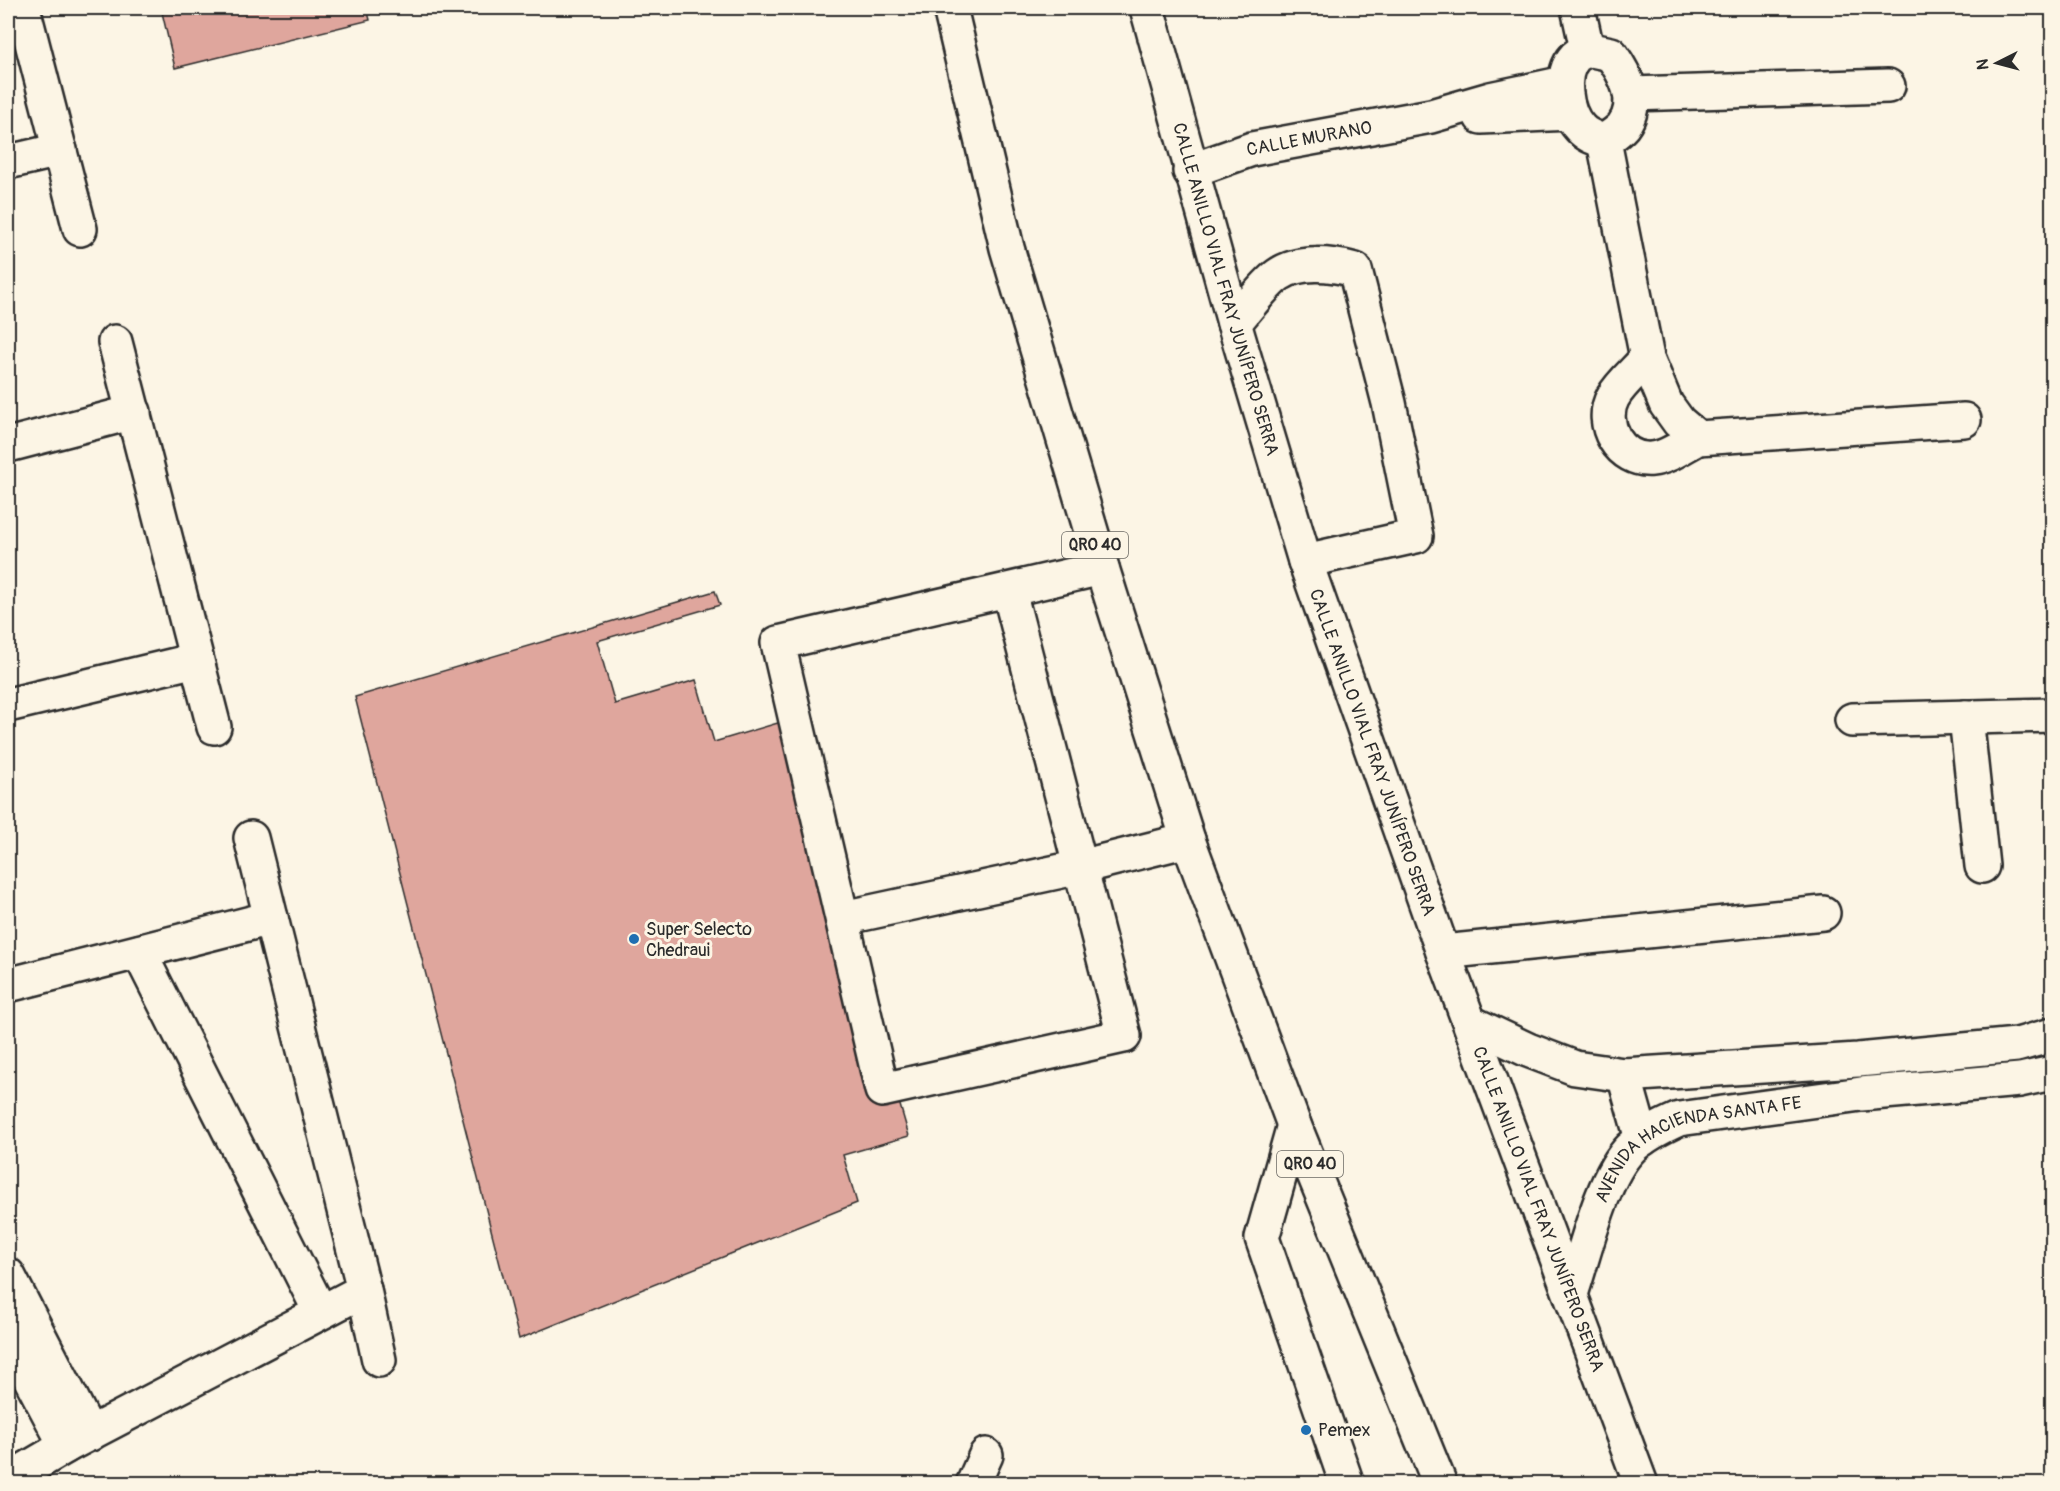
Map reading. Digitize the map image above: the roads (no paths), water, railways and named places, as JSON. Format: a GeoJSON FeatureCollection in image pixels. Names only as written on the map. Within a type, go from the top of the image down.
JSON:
{"type":"FeatureCollection","features":[{"type":"Feature","properties":{"kind":"main road"},"geometry":{"type":"LineString","coordinates":[[23,8],[80,229]]}},
{"type":"Feature","properties":{"kind":"main road","name":"QRO 40"},"geometry":{"type":"LineString","coordinates":[[950,8],[1007,248],[1102,568],[1188,840],[1294,1125],[1440,1484]]}},
{"type":"Feature","properties":{"kind":"main road","name":"CALLE ANILLO VIAL FRAY JUNÍPERO SERRA"},"geometry":{"type":"LineString","coordinates":[[1147,8],[1233,323],[1305,561],[1443,952],[1641,1484]]}},
{"type":"Feature","properties":{"kind":"main road"},"geometry":{"type":"LineString","coordinates":[[1578,8],[1587,49]]}},
{"type":"Feature","properties":{"kind":"main road"},"geometry":{"type":"LineString","coordinates":[[1587,49],[1611,54],[1625,75],[1631,94],[1630,109],[1623,125],[1604,141],[1589,136],[1554,100],[1575,57],[1587,49]]}},
{"type":"Feature","properties":{"kind":"main road"},"geometry":{"type":"LineString","coordinates":[[1631,94],[1888,86]]}},
{"type":"Feature","properties":{"kind":"main road","name":"CALLE MURANO"},"geometry":{"type":"LineString","coordinates":[[1190,171],[1252,149],[1431,116],[1493,117],[1554,100]]}},
{"type":"Feature","properties":{"kind":"main road"},"geometry":{"type":"LineString","coordinates":[[1604,141],[1647,358],[1665,404],[1679,422],[1698,438]]}},
{"type":"Feature","properties":{"kind":"main road"},"geometry":{"type":"LineString","coordinates":[[8,162],[60,150]]}},
{"type":"Feature","properties":{"kind":"main road"},"geometry":{"type":"LineString","coordinates":[[1233,323],[1279,274],[1312,265],[1331,264],[1355,270],[1389,403],[1416,536],[1305,561]]}},
{"type":"Feature","properties":{"kind":"main road"},"geometry":{"type":"LineString","coordinates":[[115,342],[214,727]]}},
{"type":"Feature","properties":{"kind":"main road"},"geometry":{"type":"LineString","coordinates":[[1647,358],[1613,397],[1609,412],[1611,434],[1617,444],[1624,451],[1638,458],[1649,460],[1660,458],[1698,438],[1964,420]]}},
{"type":"Feature","properties":{"kind":"main road"},"geometry":{"type":"LineString","coordinates":[[8,445],[134,412]]}},
{"type":"Feature","properties":{"kind":"main road"},"geometry":{"type":"LineString","coordinates":[[1009,591],[1124,1036],[882,1090],[778,643],[1102,568]]}},
{"type":"Feature","properties":{"kind":"main road"},"geometry":{"type":"LineString","coordinates":[[8,705],[196,660]]}},
{"type":"Feature","properties":{"kind":"main road"},"geometry":{"type":"LineString","coordinates":[[1852,720],[2052,715]]}},
{"type":"Feature","properties":{"kind":"main road"},"geometry":{"type":"LineString","coordinates":[[1966,717],[1982,866]]}},
{"type":"Feature","properties":{"kind":"main road"},"geometry":{"type":"LineString","coordinates":[[251,838],[364,1290],[379,1360]]}},
{"type":"Feature","properties":{"kind":"main road"},"geometry":{"type":"LineString","coordinates":[[843,918],[1080,867],[1188,840]]}},
{"type":"Feature","properties":{"kind":"main road"},"geometry":{"type":"LineString","coordinates":[[1443,952],[1823,913]]}},
{"type":"Feature","properties":{"kind":"main road"},"geometry":{"type":"LineString","coordinates":[[8,985],[271,918]]}},
{"type":"Feature","properties":{"kind":"main road"},"geometry":{"type":"LineString","coordinates":[[139,952],[320,1311]]}},
{"type":"Feature","properties":{"kind":"main road"},"geometry":{"type":"LineString","coordinates":[[1471,1023],[1528,1050],[1575,1068],[1624,1075],[1858,1060],[2016,1045],[2052,1035]]}},
{"type":"Feature","properties":{"kind":"main road"},"geometry":{"type":"LineString","coordinates":[[1858,1060],[1861,1094]]}},
{"type":"Feature","properties":{"kind":"main road","name":"AVENIDA HACIENDA SANTA FE"},"geometry":{"type":"LineString","coordinates":[[1571,1294],[1605,1189],[1617,1166],[1630,1149],[1660,1127],[1679,1119],[1861,1094],[2020,1080],[2052,1073]]}},
{"type":"Feature","properties":{"kind":"main road"},"geometry":{"type":"LineString","coordinates":[[1624,1075],[1642,1139]]}},
{"type":"Feature","properties":{"kind":"main road"},"geometry":{"type":"LineString","coordinates":[[1294,1125],[1262,1238],[1347,1484]]}},
{"type":"Feature","properties":{"kind":"main road"},"geometry":{"type":"LineString","coordinates":[[8,1275],[78,1440]]}},
{"type":"Feature","properties":{"kind":"main road"},"geometry":{"type":"LineString","coordinates":[[8,1480],[78,1440],[320,1311],[364,1290]]}},
{"type":"Feature","properties":{"kind":"main road"},"geometry":{"type":"LineString","coordinates":[[8,1336],[78,1440]]}},
{"type":"Feature","properties":{"kind":"place","name":"Super Selecto Chedraui"},"geometry":{"type":"Point","coordinates":[634,939]}},
{"type":"Feature","properties":{"kind":"place","name":"Pemex"},"geometry":{"type":"Point","coordinates":[1306,1430]}}]}
